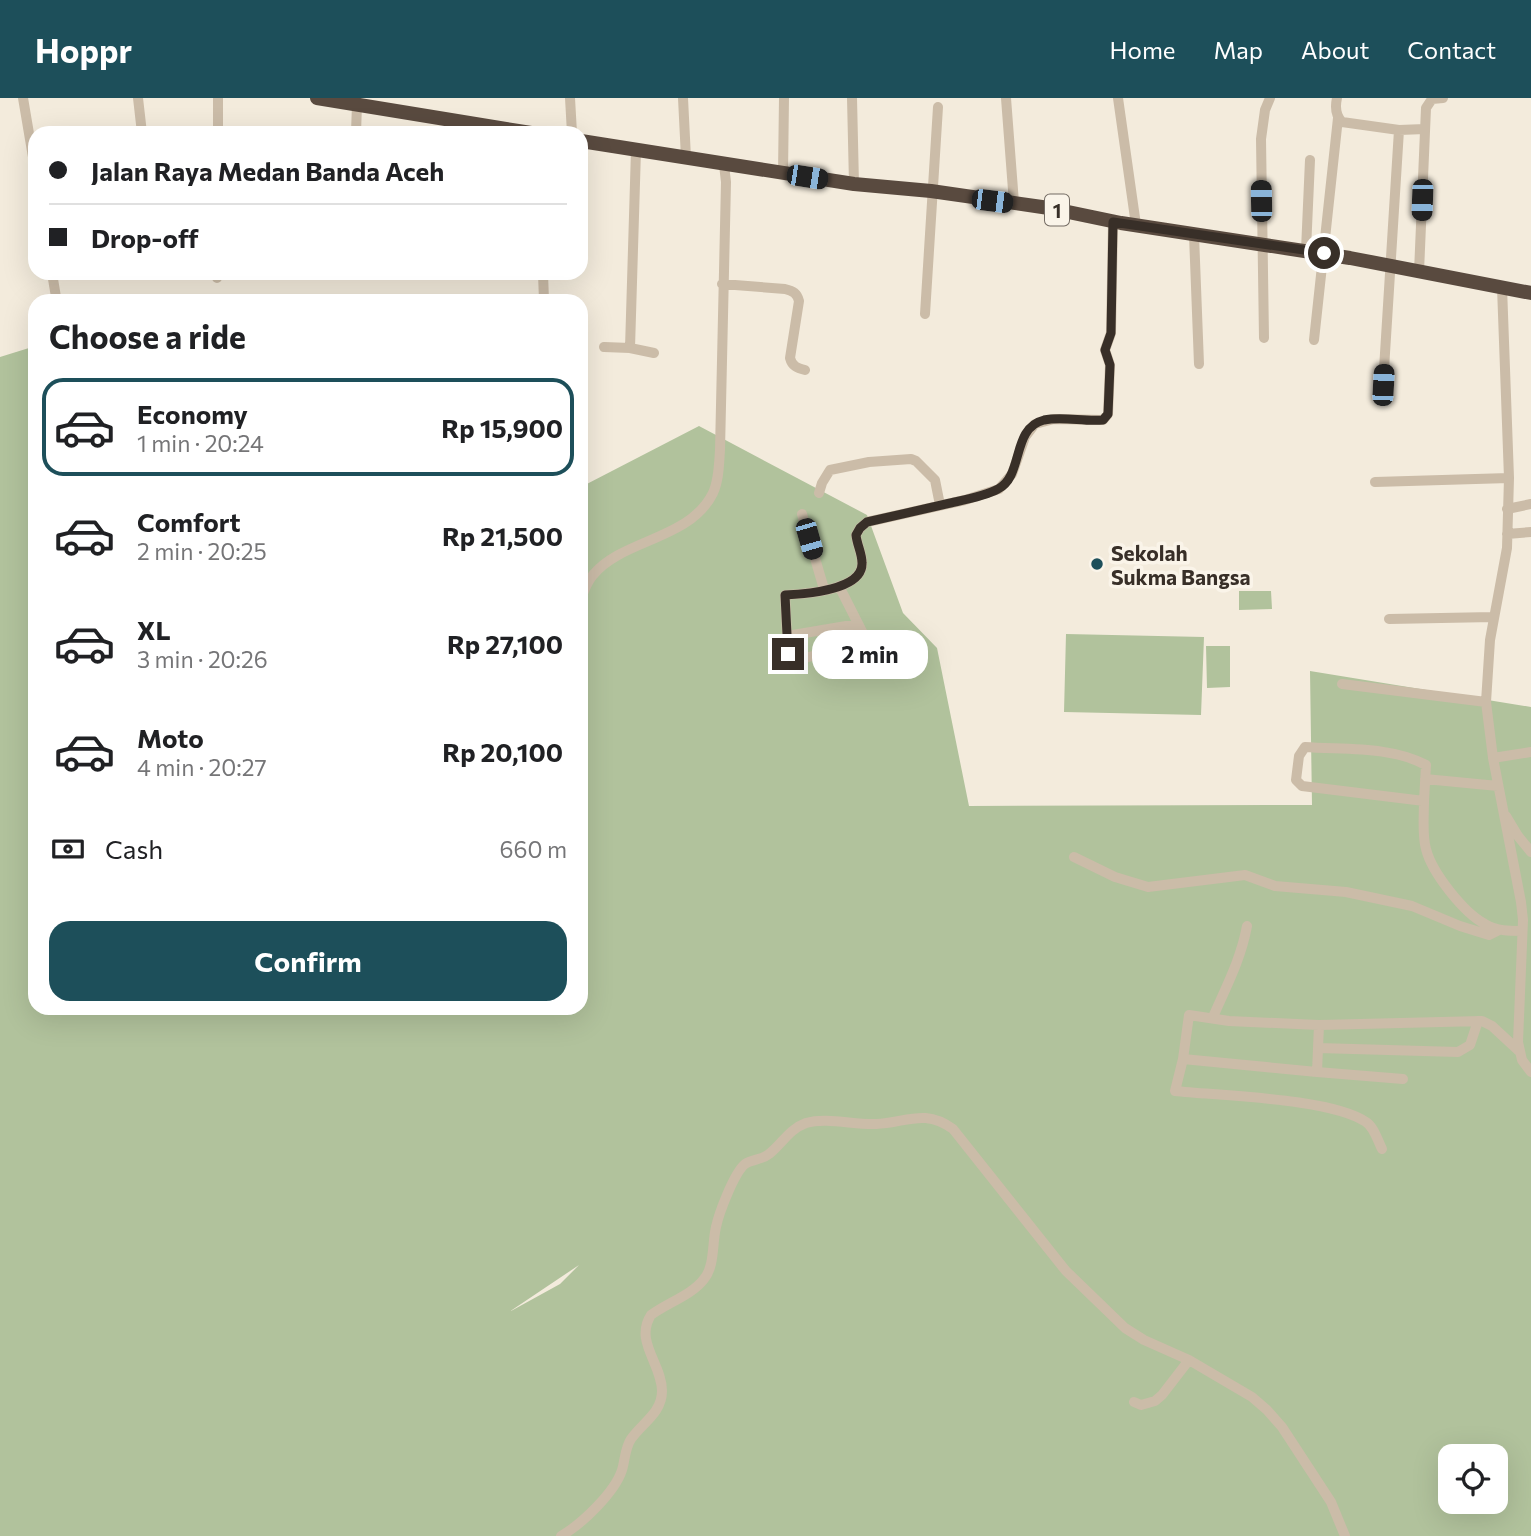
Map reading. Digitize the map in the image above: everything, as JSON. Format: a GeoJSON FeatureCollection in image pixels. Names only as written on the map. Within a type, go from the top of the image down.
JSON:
{"type":"FeatureCollection","features":[{"type":"Feature","properties":{"kind":"highway"},"geometry":{"type":"LineString","coordinates":[[317,98],[473,126]]}},
{"type":"Feature","properties":{"kind":"highway","name":"1"},"geometry":{"type":"LineString","coordinates":[[588,142],[854,184],[931,191],[1014,203],[1194,235],[1307,250],[1531,293]]}},
{"type":"Feature","properties":{"kind":"street"},"geometry":{"type":"LineString","coordinates":[[23,98],[28,128]]}},
{"type":"Feature","properties":{"kind":"street"},"geometry":{"type":"LineString","coordinates":[[138,98],[141,126]]}},
{"type":"Feature","properties":{"kind":"street"},"geometry":{"type":"LineString","coordinates":[[218,98],[218,126]]}},
{"type":"Feature","properties":{"kind":"street"},"geometry":{"type":"LineString","coordinates":[[570,98],[572,126]]}},
{"type":"Feature","properties":{"kind":"street"},"geometry":{"type":"LineString","coordinates":[[683,98],[686,159]]}},
{"type":"Feature","properties":{"kind":"street"},"geometry":{"type":"LineString","coordinates":[[783,173],[784,98]]}},
{"type":"Feature","properties":{"kind":"street"},"geometry":{"type":"LineString","coordinates":[[852,98],[854,184]]}},
{"type":"Feature","properties":{"kind":"street"},"geometry":{"type":"LineString","coordinates":[[1006,98],[1014,203]]}},
{"type":"Feature","properties":{"kind":"street"},"geometry":{"type":"LineString","coordinates":[[1118,98],[1136,225]]}},
{"type":"Feature","properties":{"kind":"street"},"geometry":{"type":"LineString","coordinates":[[1264,338],[1261,138],[1265,110],[1270,98]]}},
{"type":"Feature","properties":{"kind":"street"},"geometry":{"type":"LineString","coordinates":[[1337,98],[1335,110],[1342,122],[1399,130],[1425,129]]}},
{"type":"Feature","properties":{"kind":"street"},"geometry":{"type":"LineString","coordinates":[[1419,272],[1426,108],[1428,102],[1443,98]]}},
{"type":"Feature","properties":{"kind":"street"},"geometry":{"type":"LineString","coordinates":[[356,126],[357,104]]}},
{"type":"Feature","properties":{"kind":"street"},"geometry":{"type":"LineString","coordinates":[[925,314],[938,107]]}},
{"type":"Feature","properties":{"kind":"street"},"geometry":{"type":"LineString","coordinates":[[1314,340],[1338,118]]}},
{"type":"Feature","properties":{"kind":"street"},"geometry":{"type":"LineString","coordinates":[[1383,385],[1399,130]]}},
{"type":"Feature","properties":{"kind":"street"},"geometry":{"type":"LineString","coordinates":[[631,348],[636,150]]}},
{"type":"Feature","properties":{"kind":"street"},"geometry":{"type":"LineString","coordinates":[[1307,250],[1310,160]]}},
{"type":"Feature","properties":{"kind":"street"},"geometry":{"type":"LineString","coordinates":[[588,582],[599,568],[690,518],[707,503],[716,484],[720,450],[726,182],[724,165]]}},
{"type":"Feature","properties":{"kind":"street"},"geometry":{"type":"LineString","coordinates":[[868,643],[800,659],[792,658],[788,654],[785,595],[807,594],[839,586],[860,574],[862,563],[856,535],[867,522],[999,489],[1012,474],[1025,437],[1035,424],[1054,419],[1103,420],[1108,414],[1110,365],[1105,350],[1111,333],[1113,222]]}},
{"type":"Feature","properties":{"kind":"street"},"geometry":{"type":"LineString","coordinates":[[1194,235],[1199,363]]}},
{"type":"Feature","properties":{"kind":"street"},"geometry":{"type":"LineString","coordinates":[[722,284],[792,290],[797,295],[799,301],[790,358],[791,363],[805,370]]}},
{"type":"Feature","properties":{"kind":"street"},"geometry":{"type":"LineString","coordinates":[[1502,287],[1509,478],[1507,534],[1505,568],[1493,617],[1486,702],[1493,758],[1521,902],[1519,1051]]}},
{"type":"Feature","properties":{"kind":"street"},"geometry":{"type":"LineString","coordinates":[[604,347],[631,348],[654,353]]}},
{"type":"Feature","properties":{"kind":"street"},"geometry":{"type":"LineString","coordinates":[[819,493],[830,470],[869,462],[911,459],[935,480],[940,505]]}},
{"type":"Feature","properties":{"kind":"street"},"geometry":{"type":"LineString","coordinates":[[1375,482],[1509,478]]}},
{"type":"Feature","properties":{"kind":"street"},"geometry":{"type":"LineString","coordinates":[[1507,509],[1531,504]]}},
{"type":"Feature","properties":{"kind":"street"},"geometry":{"type":"LineString","coordinates":[[802,513],[824,589]]}},
{"type":"Feature","properties":{"kind":"street"},"geometry":{"type":"LineString","coordinates":[[1507,534],[1531,532]]}},
{"type":"Feature","properties":{"kind":"street"},"geometry":{"type":"LineString","coordinates":[[839,586],[876,660]]}},
{"type":"Feature","properties":{"kind":"street"},"geometry":{"type":"LineString","coordinates":[[1389,619],[1493,617]]}},
{"type":"Feature","properties":{"kind":"street"},"geometry":{"type":"LineString","coordinates":[[787,636],[858,624]]}},
{"type":"Feature","properties":{"kind":"street"},"geometry":{"type":"LineString","coordinates":[[1342,684],[1486,702]]}},
{"type":"Feature","properties":{"kind":"street"},"geometry":{"type":"LineString","coordinates":[[1424,801],[1302,786],[1296,780],[1299,756],[1305,747],[1395,754],[1426,765],[1425,847],[1430,861],[1452,893],[1483,923],[1499,930],[1522,932]]}},
{"type":"Feature","properties":{"kind":"street"},"geometry":{"type":"LineString","coordinates":[[1493,758],[1531,752]]}},
{"type":"Feature","properties":{"kind":"street"},"geometry":{"type":"LineString","coordinates":[[1425,779],[1498,786]]}},
{"type":"Feature","properties":{"kind":"street"},"geometry":{"type":"LineString","coordinates":[[1503,814],[1531,852]]}},
{"type":"Feature","properties":{"kind":"street"},"geometry":{"type":"LineString","coordinates":[[1074,857],[1115,877],[1148,887],[1245,875],[1275,886],[1346,892],[1412,906],[1489,935],[1499,930]]}},
{"type":"Feature","properties":{"kind":"street"},"geometry":{"type":"LineString","coordinates":[[1213,1017],[1243,948],[1247,926]]}},
{"type":"Feature","properties":{"kind":"street"},"geometry":{"type":"LineString","coordinates":[[1382,1149],[1369,1123],[1344,1111],[1310,1104],[1175,1091],[1189,1015],[1229,1021],[1319,1025],[1478,1021],[1492,1026],[1519,1051],[1531,1072]]}},
{"type":"Feature","properties":{"kind":"street"},"geometry":{"type":"LineString","coordinates":[[1318,1048],[1458,1052],[1470,1045],[1478,1021]]}},
{"type":"Feature","properties":{"kind":"street"},"geometry":{"type":"LineString","coordinates":[[1317,1072],[1319,1025]]}},
{"type":"Feature","properties":{"kind":"street"},"geometry":{"type":"LineString","coordinates":[[1183,1059],[1403,1080]]}},
{"type":"Feature","properties":{"kind":"street"},"geometry":{"type":"LineString","coordinates":[[561,1536],[571,1530],[612,1489],[622,1469],[628,1444],[658,1409],[661,1381],[646,1343],[646,1322],[651,1315],[696,1287],[706,1277],[716,1226],[740,1169],[749,1162],[768,1156],[793,1130],[806,1124],[822,1121],[882,1124],[927,1117],[942,1121],[953,1129],[1066,1271],[1125,1328],[1144,1340],[1189,1360],[1252,1397],[1282,1427],[1331,1502],[1345,1536]]}},
{"type":"Feature","properties":{"kind":"street"},"geometry":{"type":"LineString","coordinates":[[1134,1402],[1141,1405],[1155,1401],[1189,1360]]}},
{"type":"Feature","properties":{"kind":"green space"},"geometry":{"type":"Polygon","coordinates":[[[28,348],[28,1015],[588,1015],[588,483],[699,426],[867,515],[903,613],[937,648],[969,806],[1312,805],[1310,671],[1531,707],[1531,1536],[0,1536],[0,357],[28,348]],[[579,1265],[512,1310],[560,1284],[579,1265]]]}},
{"type":"Feature","properties":{"kind":"green space"},"geometry":{"type":"Polygon","coordinates":[[[1239,591],[1271,591],[1272,609],[1239,610],[1239,591]]]}},
{"type":"Feature","properties":{"kind":"green space"},"geometry":{"type":"Polygon","coordinates":[[[1066,634],[1204,637],[1201,715],[1064,712],[1066,634]]]}},
{"type":"Feature","properties":{"kind":"green space"},"geometry":{"type":"Polygon","coordinates":[[[1206,646],[1230,646],[1230,687],[1207,688],[1206,646]]]}},
{"type":"Feature","properties":{"kind":"place","name":"Sekolah Sukma Bangsa"},"geometry":{"type":"Point","coordinates":[1097,564]}},
{"type":"Feature","properties":{"kind":"route"},"geometry":{"type":"LineString","coordinates":[[788,654],[785,595],[807,594],[855,579],[860,574],[862,563],[856,535],[867,522],[965,500],[999,489],[1012,474],[1017,454],[1029,429],[1035,424],[1054,419],[1103,420],[1108,414],[1110,365],[1105,350],[1111,333],[1113,222],[1324,253]]}}]}
